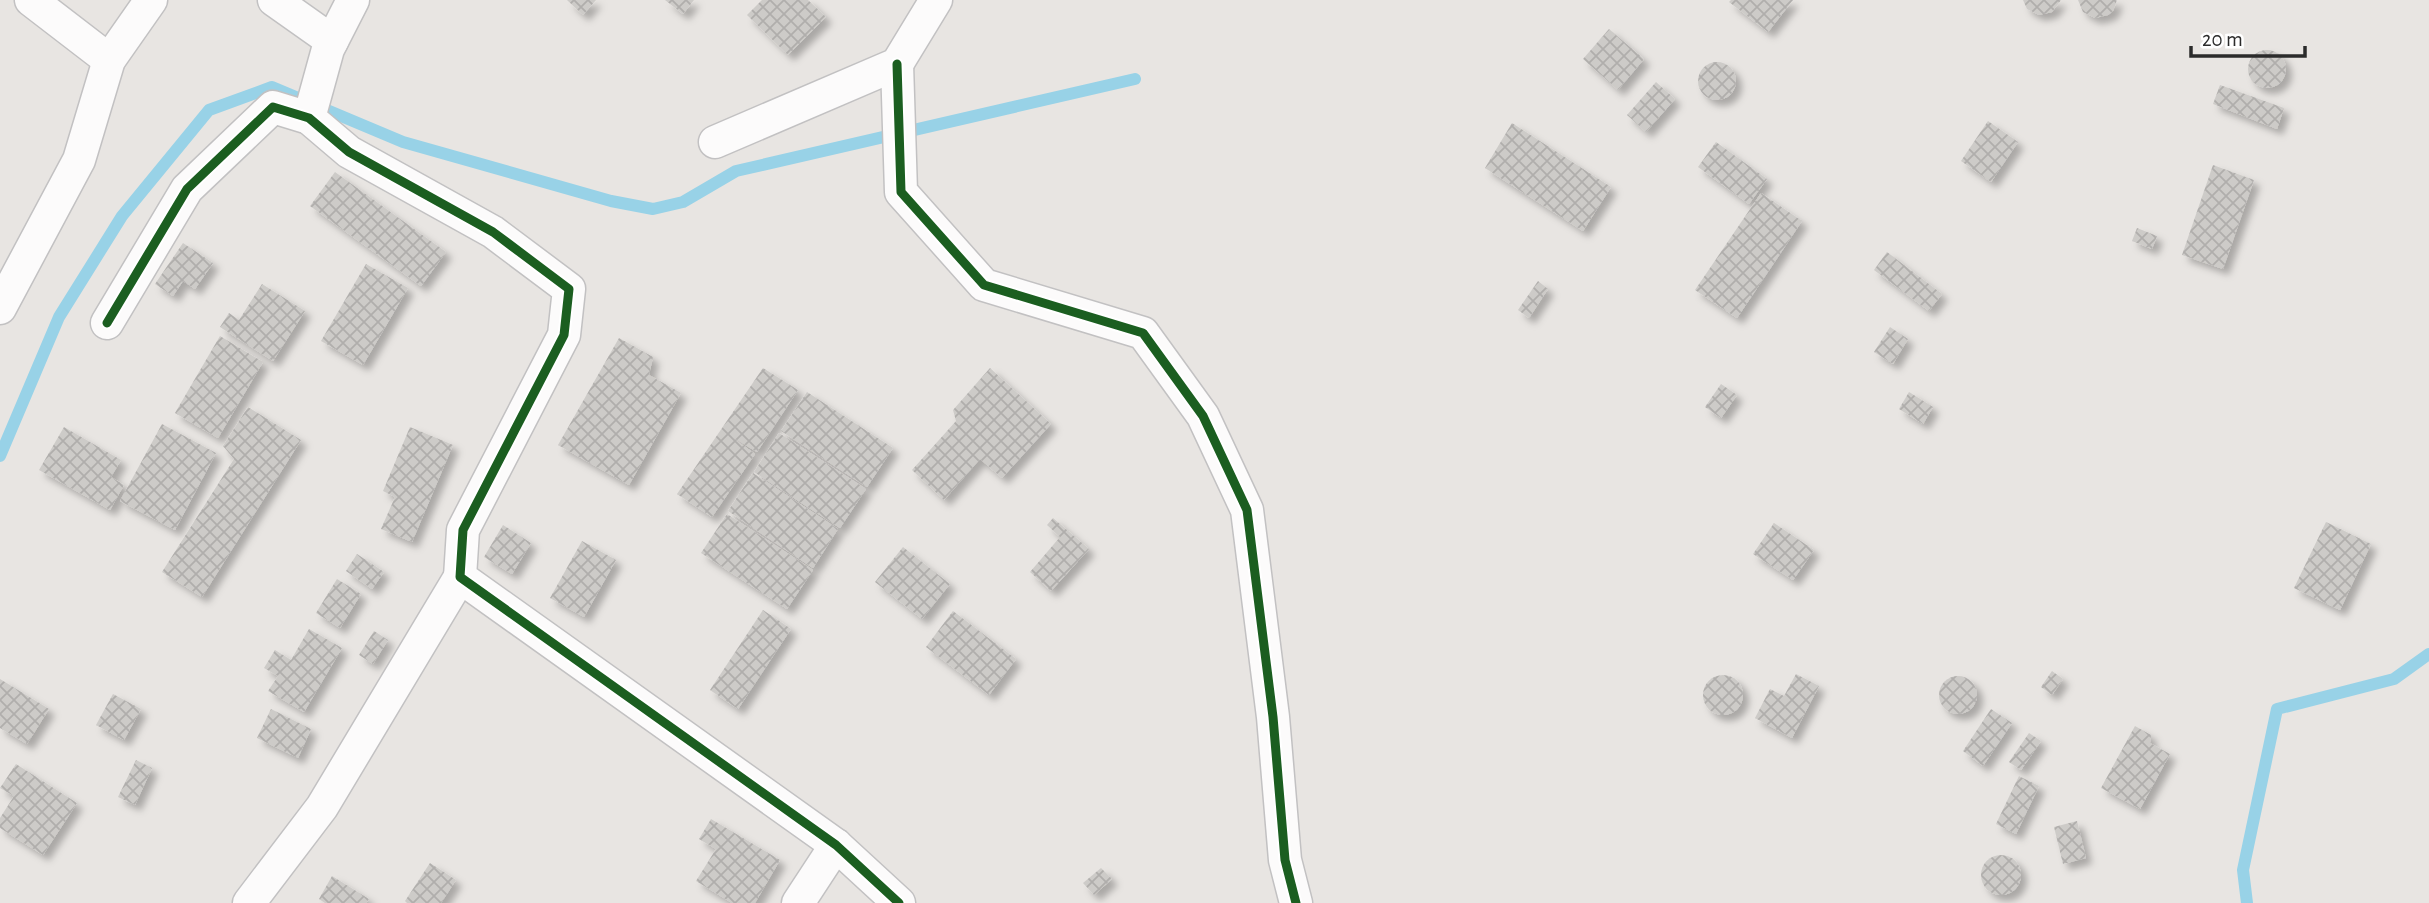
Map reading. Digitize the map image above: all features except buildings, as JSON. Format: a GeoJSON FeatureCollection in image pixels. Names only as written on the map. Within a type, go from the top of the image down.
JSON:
{"type":"FeatureCollection","features":[{"type":"Feature","properties":{"kind":"street"},"geometry":{"type":"LineString","coordinates":[[31,0],[109,60]]}},
{"type":"Feature","properties":{"kind":"street"},"geometry":{"type":"LineString","coordinates":[[0,308],[79,160],[109,60],[151,0]]}},
{"type":"Feature","properties":{"kind":"street"},"geometry":{"type":"LineString","coordinates":[[274,0],[332,41]]}},
{"type":"Feature","properties":{"kind":"street"},"geometry":{"type":"LineString","coordinates":[[312,106],[332,41],[353,0]]}},
{"type":"Feature","properties":{"kind":"street"},"geometry":{"type":"LineString","coordinates":[[936,0],[897,64],[901,192],[984,285],[1143,333],[1203,416],[1247,510],[1273,717],[1285,860],[1296,903]]}},
{"type":"Feature","properties":{"kind":"street"},"geometry":{"type":"LineString","coordinates":[[715,142],[897,64]]}},
{"type":"Feature","properties":{"kind":"street"},"geometry":{"type":"LineString","coordinates":[[107,323],[187,189],[273,107],[312,106]]}},
{"type":"Feature","properties":{"kind":"street"},"geometry":{"type":"LineString","coordinates":[[250,903],[322,807],[460,577],[463,530],[564,335],[569,289],[493,232],[349,152],[312,106]]}},
{"type":"Feature","properties":{"kind":"street"},"geometry":{"type":"LineString","coordinates":[[460,577],[836,845],[899,903]]}},
{"type":"Feature","properties":{"kind":"street"},"geometry":{"type":"LineString","coordinates":[[798,903],[836,845]]}},
{"type":"Feature","properties":{"kind":"waterway"},"geometry":{"type":"LineString","coordinates":[[0,456],[59,317],[122,216],[209,110],[272,87],[403,142],[611,201],[653,209],[683,202],[736,171],[1135,79]]}},
{"type":"Feature","properties":{"kind":"waterway"},"geometry":{"type":"LineString","coordinates":[[2247,903],[2243,870],[2277,709],[2394,679],[2429,654]]}},
{"type":"Feature","properties":{"kind":"cycle path"},"geometry":{"type":"LineString","coordinates":[[897,64],[901,192],[984,285],[1143,333],[1203,416],[1247,510],[1273,717],[1285,860],[1296,903]]}},
{"type":"Feature","properties":{"kind":"cycle path"},"geometry":{"type":"LineString","coordinates":[[107,323],[187,189],[273,107],[309,118],[349,152],[493,232],[569,289],[564,335],[463,530],[460,577],[836,845],[899,903]]}}]}
